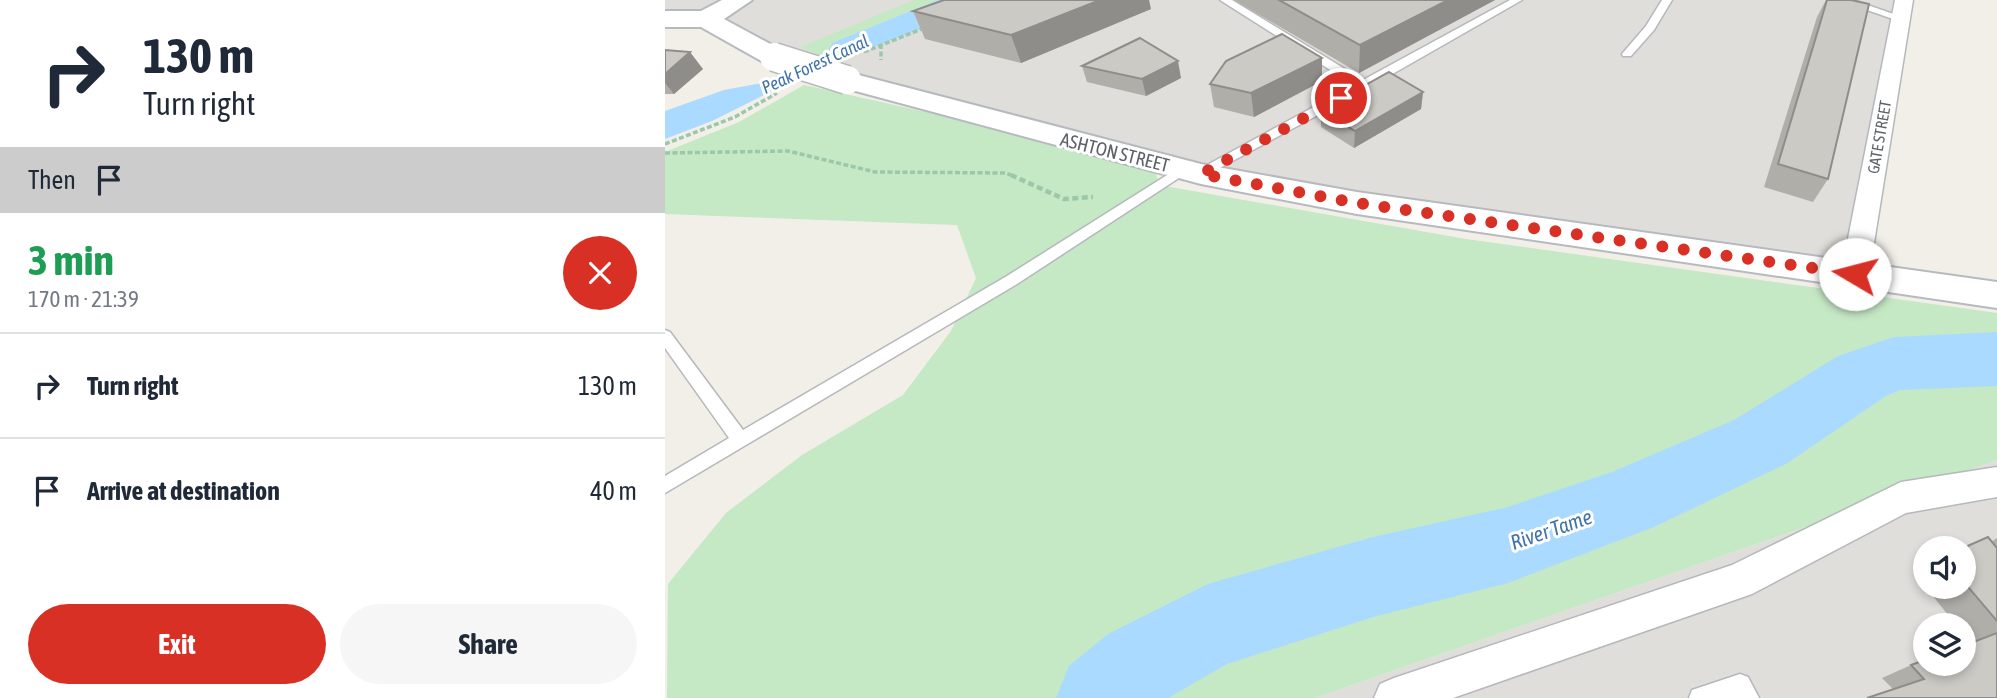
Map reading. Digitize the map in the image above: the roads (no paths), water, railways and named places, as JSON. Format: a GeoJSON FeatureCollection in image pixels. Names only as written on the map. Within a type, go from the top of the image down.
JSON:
{"type":"FeatureCollection","features":[{"type":"Feature","properties":{"kind":"main road"},"geometry":{"type":"LineString","coordinates":[[665,19],[706,19],[740,0]]}},
{"type":"Feature","properties":{"kind":"main road","name":"ASHTON STREET"},"geometry":{"type":"LineString","coordinates":[[706,19],[774,57],[851,68],[887,93],[1192,172],[1357,203],[1997,295]]}},
{"type":"Feature","properties":{"kind":"street","name":"GATE STREET"},"geometry":{"type":"LineString","coordinates":[[1855,274],[1902,9]]}},
{"type":"Feature","properties":{"kind":"street"},"geometry":{"type":"LineString","coordinates":[[1394,698],[1739,581],[1901,498],[1997,482]]}},
{"type":"Feature","properties":{"kind":"lane"},"geometry":{"type":"LineString","coordinates":[[1225,0],[1364,86]]}},
{"type":"Feature","properties":{"kind":"lane"},"geometry":{"type":"LineString","coordinates":[[665,485],[1192,172],[1364,86],[1517,0]]}},
{"type":"Feature","properties":{"kind":"lane"},"geometry":{"type":"LineString","coordinates":[[1627,54],[1650,28],[1667,0]]}},
{"type":"Feature","properties":{"kind":"lane"},"geometry":{"type":"LineString","coordinates":[[1843,0],[1902,9]]}},
{"type":"Feature","properties":{"kind":"lane"},"geometry":{"type":"LineString","coordinates":[[665,336],[740,439]]}},
{"type":"Feature","properties":{"kind":"lane"},"geometry":{"type":"LineString","coordinates":[[1700,698],[1740,685],[1748,698]]}},
{"type":"Feature","properties":{"kind":"water","name":"Peak Forest Canal"},"geometry":{"type":"Polygon","coordinates":[[[938,0],[992,0],[885,43],[842,56],[712,121],[665,139],[665,111],[724,90],[762,83],[829,50],[832,43],[938,0]]]}},
{"type":"Feature","properties":{"kind":"waterway","name":"River Tame"},"geometry":{"type":"LineString","coordinates":[[1101,698],[1139,665],[1208,627],[1373,577],[1508,545],[1627,502],[1760,442],[1862,376],[1894,364],[1926,360],[1997,359]]}}]}
